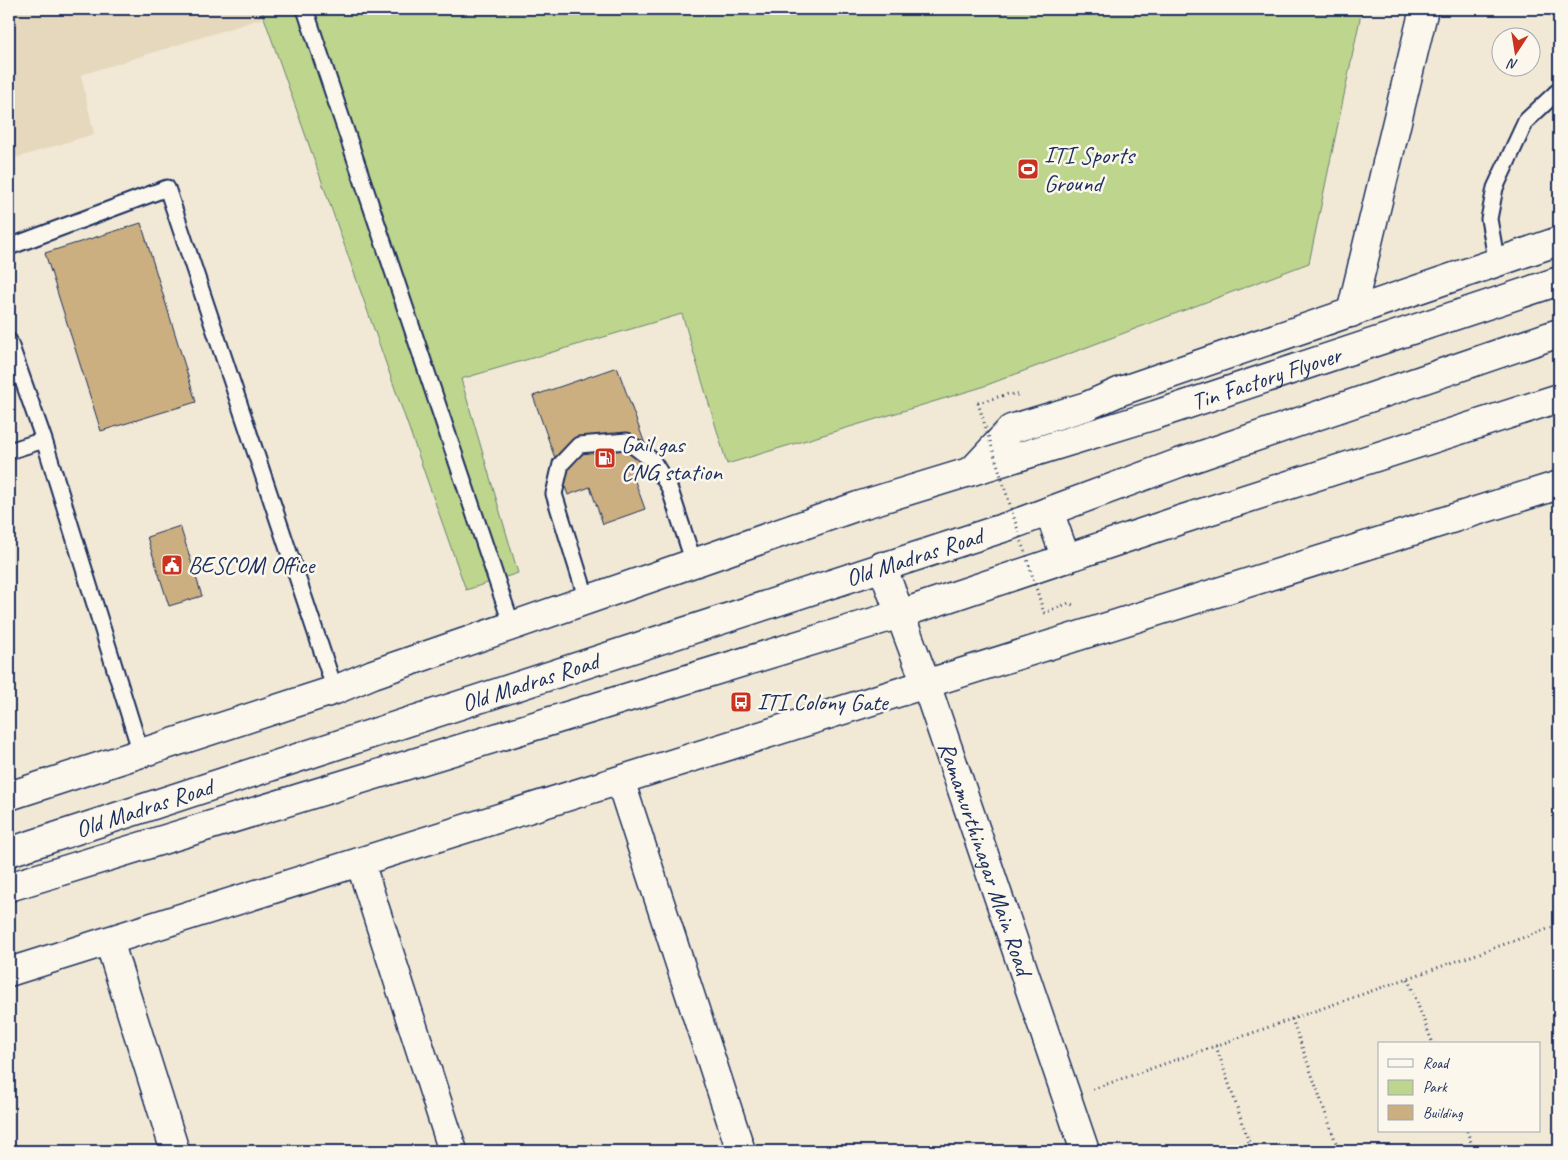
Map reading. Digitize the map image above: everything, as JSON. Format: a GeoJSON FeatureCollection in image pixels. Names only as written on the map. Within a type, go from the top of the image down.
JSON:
{"type":"FeatureCollection","features":[{"type":"Feature","properties":{"kind":"main road"},"geometry":{"type":"LineString","coordinates":[[1351,313],[1424,9]]}},
{"type":"Feature","properties":{"kind":"main road"},"geometry":{"type":"LineString","coordinates":[[9,796],[335,690],[512,626],[858,506],[972,471],[1011,430],[1087,406],[1121,390],[1497,264],[1559,241]]}},
{"type":"Feature","properties":{"kind":"main road","name":"Tin Factory Flyover"},"geometry":{"type":"LineString","coordinates":[[972,471],[1154,414],[1559,281]]}},
{"type":"Feature","properties":{"kind":"main road"},"geometry":{"type":"LineString","coordinates":[[1066,558],[1049,511],[1179,463],[1559,333]]}},
{"type":"Feature","properties":{"kind":"main road"},"geometry":{"type":"LineString","coordinates":[[9,888],[900,614],[1066,558],[1559,398]]}},
{"type":"Feature","properties":{"kind":"main road"},"geometry":{"type":"LineString","coordinates":[[9,972],[1559,485]]}},
{"type":"Feature","properties":{"kind":"main road","name":"Old Madras Road"},"geometry":{"type":"LineString","coordinates":[[9,852],[1049,511]]}},
{"type":"Feature","properties":{"kind":"main road","name":"Ramamurthinagar Main Road"},"geometry":{"type":"LineString","coordinates":[[882,566],[926,684],[1084,1151]]}},
{"type":"Feature","properties":{"kind":"main road"},"geometry":{"type":"LineString","coordinates":[[620,780],[741,1151]]}},
{"type":"Feature","properties":{"kind":"main road"},"geometry":{"type":"LineString","coordinates":[[360,862],[453,1151]]}},
{"type":"Feature","properties":{"kind":"main road"},"geometry":{"type":"LineString","coordinates":[[109,941],[175,1151]]}},
{"type":"Feature","properties":{"kind":"lane"},"geometry":{"type":"LineString","coordinates":[[305,9],[512,626]]}},
{"type":"Feature","properties":{"kind":"lane"},"geometry":{"type":"LineString","coordinates":[[1497,264],[1489,219],[1495,188],[1526,121],[1559,90]]}},
{"type":"Feature","properties":{"kind":"lane"},"geometry":{"type":"LineString","coordinates":[[9,247],[167,188],[335,690]]}},
{"type":"Feature","properties":{"kind":"lane"},"geometry":{"type":"LineString","coordinates":[[9,341],[44,440],[141,753]]}},
{"type":"Feature","properties":{"kind":"lane"},"geometry":{"type":"LineString","coordinates":[[9,451],[44,440]]}},
{"type":"Feature","properties":{"kind":"lane"},"geometry":{"type":"LineString","coordinates":[[587,600],[554,494],[561,464],[579,445],[627,441],[652,460],[669,487],[694,563]]}},
{"type":"Feature","properties":{"kind":"path"},"geometry":{"type":"LineString","coordinates":[[1008,394],[978,403],[1044,613],[1069,603]]}},
{"type":"Feature","properties":{"kind":"path"},"geometry":{"type":"LineString","coordinates":[[1067,1098],[1559,926]]}},
{"type":"Feature","properties":{"kind":"path"},"geometry":{"type":"LineString","coordinates":[[1408,979],[1432,1042]]}},
{"type":"Feature","properties":{"kind":"path"},"geometry":{"type":"LineString","coordinates":[[1292,1019],[1339,1151]]}},
{"type":"Feature","properties":{"kind":"path"},"geometry":{"type":"LineString","coordinates":[[1216,1046],[1252,1151]]}},
{"type":"Feature","properties":{"kind":"path"},"geometry":{"type":"LineString","coordinates":[[1467,1132],[1474,1151]]}},
{"type":"Feature","properties":{"kind":"shaded area"},"geometry":{"type":"Polygon","coordinates":[[[9,9],[261,9],[264,18],[81,75],[94,134],[9,160],[9,9]]]}},
{"type":"Feature","properties":{"kind":"green space"},"geometry":{"type":"Polygon","coordinates":[[[261,9],[1362,9],[1309,263],[979,388],[727,464],[682,314],[461,379],[518,573],[466,590],[261,9]]]}},
{"type":"Feature","properties":{"kind":"building"},"geometry":{"type":"Polygon","coordinates":[[[141,223],[196,402],[101,431],[45,253],[141,223]]]}},
{"type":"Feature","properties":{"kind":"building"},"geometry":{"type":"Polygon","coordinates":[[[617,367],[653,466],[632,473],[645,509],[603,524],[590,487],[568,495],[533,396],[617,367]]]}},
{"type":"Feature","properties":{"kind":"building"},"geometry":{"type":"Polygon","coordinates":[[[180,526],[202,596],[169,606],[147,537],[180,526]]]}},
{"type":"Feature","properties":{"kind":"place","name":"ITI Sports Ground"},"geometry":{"type":"Point","coordinates":[1028,169]}},
{"type":"Feature","properties":{"kind":"place","name":"Gail gas CNG station"},"geometry":{"type":"Point","coordinates":[605,458]}},
{"type":"Feature","properties":{"kind":"place","name":"BESCOM Office"},"geometry":{"type":"Point","coordinates":[172,565]}},
{"type":"Feature","properties":{"kind":"place","name":"ITI Colony Gate"},"geometry":{"type":"Point","coordinates":[741,702]}}]}
